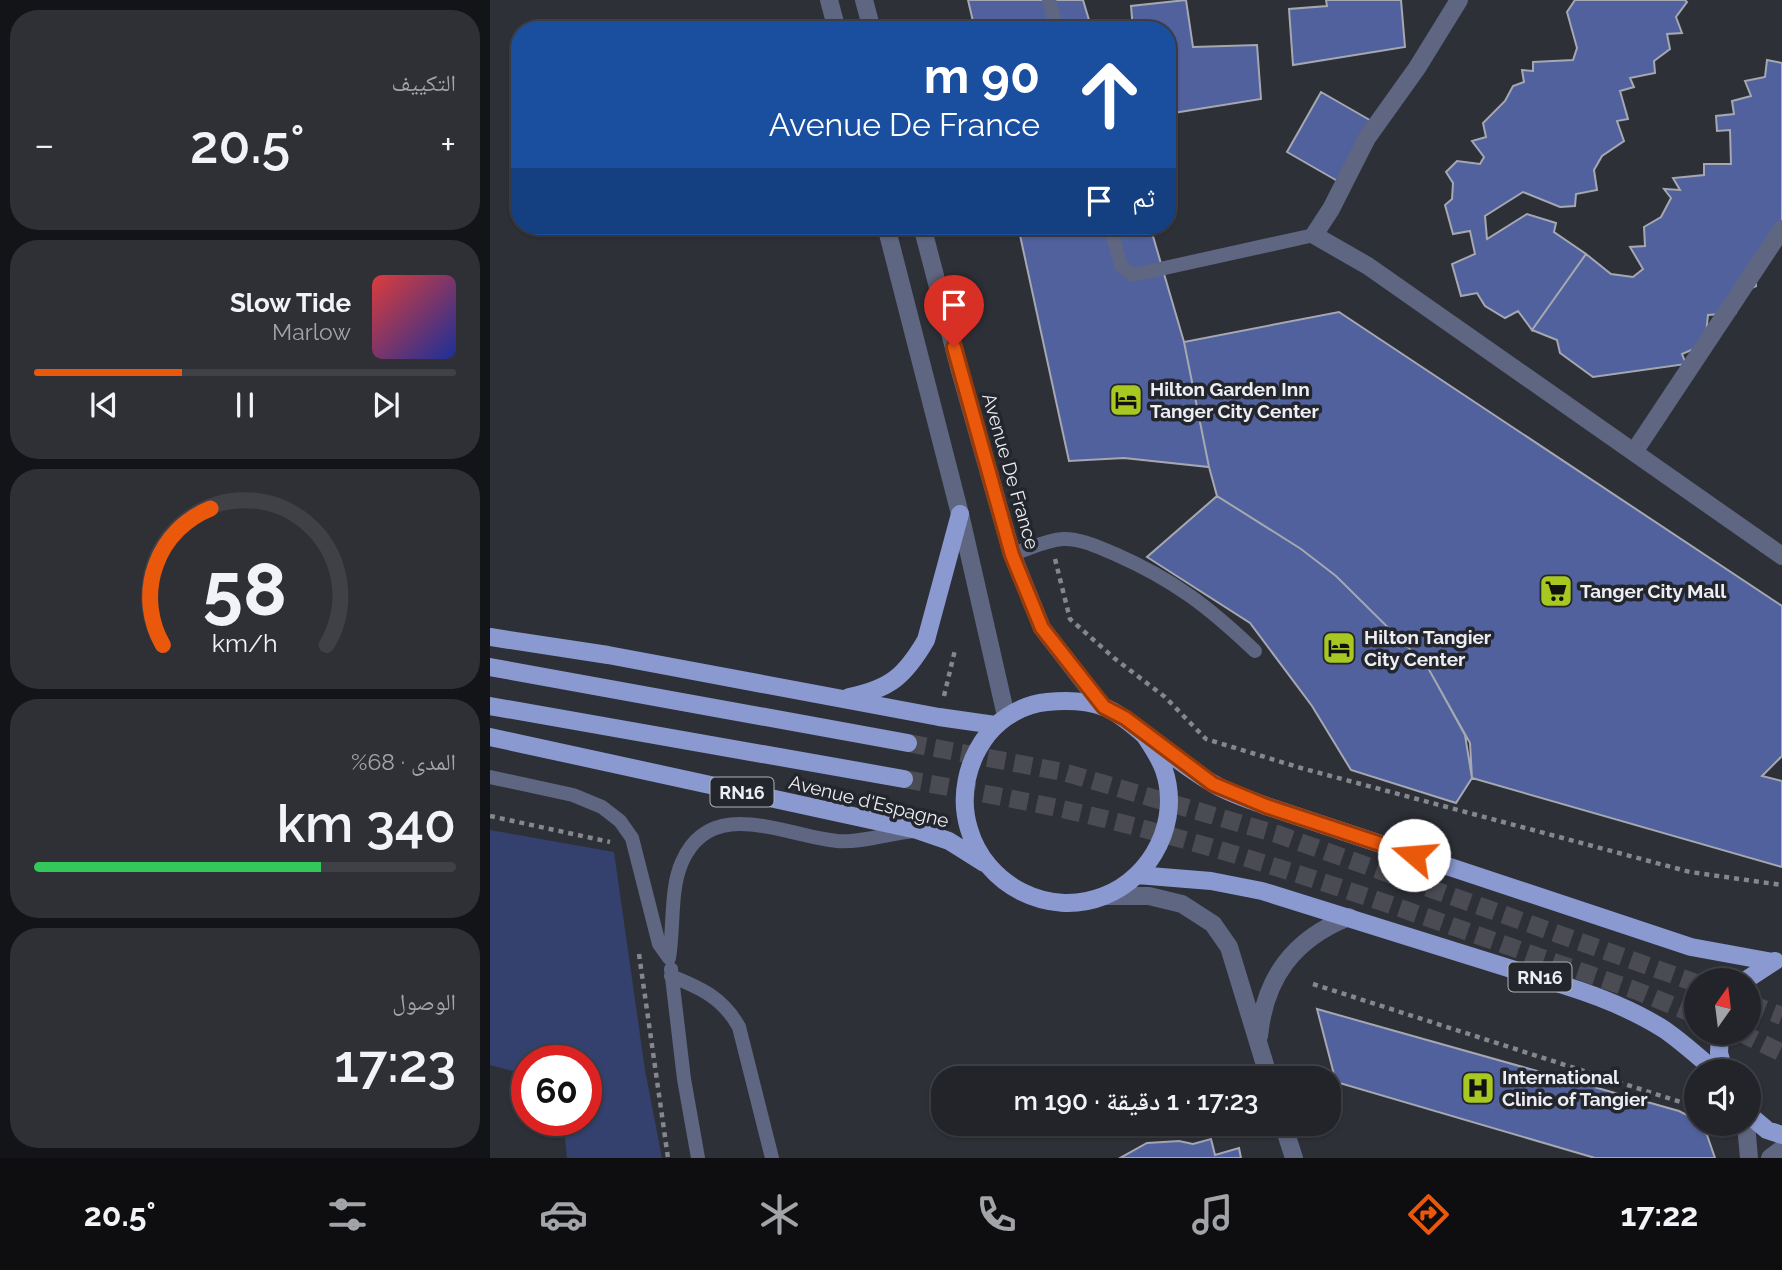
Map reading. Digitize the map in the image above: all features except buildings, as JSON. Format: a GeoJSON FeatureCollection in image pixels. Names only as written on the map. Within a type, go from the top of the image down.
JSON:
{"type":"FeatureCollection","features":[{"type":"Feature","properties":{"kind":"main road"},"geometry":{"type":"LineString","coordinates":[[839,699],[873,692],[889,685],[915,658],[926,640],[960,514]]}},
{"type":"Feature","properties":{"kind":"main road"},"geometry":{"type":"LineString","coordinates":[[490,636],[608,655],[939,717],[1000,721]]}},
{"type":"Feature","properties":{"kind":"main road"},"geometry":{"type":"LineString","coordinates":[[490,667],[908,743]]}},
{"type":"Feature","properties":{"kind":"main road","name":"RN16"},"geometry":{"type":"LineString","coordinates":[[1143,733],[1156,751],[1165,771],[1169,798],[1161,841],[1151,859],[1137,875],[1104,896],[1081,902],[1058,903],[1035,898],[1014,889],[986,864],[973,842],[965,817],[965,790],[970,764],[983,741],[1000,721],[1037,703],[1070,699],[1104,707],[1125,718],[1213,784],[1266,806],[1690,947],[1777,960]]}},
{"type":"Feature","properties":{"kind":"main road","name":"RN16"},"geometry":{"type":"LineString","coordinates":[[490,706],[904,779]]}},
{"type":"Feature","properties":{"kind":"main road","name":"Avenue d'Espagne"},"geometry":{"type":"LineString","coordinates":[[490,737],[917,830],[949,841],[986,864]]}},
{"type":"Feature","properties":{"kind":"main road","name":"RN16"},"geometry":{"type":"LineString","coordinates":[[1137,875],[1211,881],[1262,891],[1608,1000],[1666,1031],[1700,1059]]}},
{"type":"Feature","properties":{"kind":"main road","name":"RN16"},"geometry":{"type":"LineString","coordinates":[[1761,970],[1777,960]]}},
{"type":"Feature","properties":{"kind":"main road"},"geometry":{"type":"LineString","coordinates":[[1761,1125],[1782,1135]]}},
{"type":"Feature","properties":{"kind":"street"},"geometry":{"type":"LineString","coordinates":[[829,0],[835,21]]}},
{"type":"Feature","properties":{"kind":"street"},"geometry":{"type":"LineString","coordinates":[[864,0],[870,21]]}},
{"type":"Feature","properties":{"kind":"street"},"geometry":{"type":"LineString","coordinates":[[1459,0],[1417,68],[1367,138],[1331,209],[1314,234],[1368,266],[1782,556]]}},
{"type":"Feature","properties":{"kind":"street"},"geometry":{"type":"LineString","coordinates":[[1634,452],[1782,229]]}},
{"type":"Feature","properties":{"kind":"street"},"geometry":{"type":"LineString","coordinates":[[888,235],[960,514],[1000,721]]}},
{"type":"Feature","properties":{"kind":"street","name":"Avenue De France"},"geometry":{"type":"LineString","coordinates":[[924,235],[1012,555],[1042,628],[1104,707]]}},
{"type":"Feature","properties":{"kind":"street"},"geometry":{"type":"LineString","coordinates":[[1104,896],[1149,896],[1182,904],[1213,923],[1229,947],[1265,1066]]}},
{"type":"Feature","properties":{"kind":"street"},"geometry":{"type":"LineString","coordinates":[[1258,1043],[1261,1015],[1270,987],[1284,963],[1313,935],[1349,917]]}},
{"type":"Feature","properties":{"kind":"street"},"geometry":{"type":"LineString","coordinates":[[1287,1136],[1294,1158]]}},
{"type":"Feature","properties":{"kind":"street"},"geometry":{"type":"LineString","coordinates":[[1747,1136],[1749,1158]]}},
{"type":"Feature","properties":{"kind":"street"},"geometry":{"type":"LineString","coordinates":[[1770,1158],[1782,1149]]}},
{"type":"Feature","properties":{"kind":"lane"},"geometry":{"type":"LineString","coordinates":[[1049,0],[1055,21]]}},
{"type":"Feature","properties":{"kind":"lane"},"geometry":{"type":"LineString","coordinates":[[1112,235],[1121,266],[1133,275],[1314,234]]}},
{"type":"Feature","properties":{"kind":"lane"},"geometry":{"type":"LineString","coordinates":[[1012,555],[1051,541],[1067,539],[1100,547],[1185,590],[1255,651]]}},
{"type":"Feature","properties":{"kind":"lane"},"geometry":{"type":"LineString","coordinates":[[490,777],[573,795],[602,807],[620,821],[632,838],[659,944],[669,958]]}},
{"type":"Feature","properties":{"kind":"lane"},"geometry":{"type":"LineString","coordinates":[[698,1158],[684,1079],[669,958],[676,883],[682,861],[694,842],[708,830],[727,824],[748,824],[839,841],[917,830]]}},
{"type":"Feature","properties":{"kind":"lane"},"geometry":{"type":"LineString","coordinates":[[671,976],[699,988],[729,1009],[739,1027],[772,1158]]}},
{"type":"Feature","properties":{"kind":"path"},"geometry":{"type":"LineString","coordinates":[[1051,541],[1070,619],[1114,658],[1165,697],[1206,739],[1301,768],[1690,872],[1782,885]]}},
{"type":"Feature","properties":{"kind":"path"},"geometry":{"type":"LineString","coordinates":[[939,717],[955,650]]}},
{"type":"Feature","properties":{"kind":"path"},"geometry":{"type":"LineString","coordinates":[[490,816],[618,844]]}},
{"type":"Feature","properties":{"kind":"path"},"geometry":{"type":"LineString","coordinates":[[638,944],[668,1158]]}},
{"type":"Feature","properties":{"kind":"path"},"geometry":{"type":"LineString","coordinates":[[1313,984],[1684,1103]]}},
{"type":"Feature","properties":{"kind":"shaded area"},"geometry":{"type":"Polygon","coordinates":[[[490,830],[614,852],[645,1070],[662,1158],[567,1158],[565,1136],[602,1136],[602,1045],[511,1045],[511,1071],[490,1065],[490,830]]]}},
{"type":"Feature","properties":{"kind":"tunnel"},"geometry":{"type":"LineString","coordinates":[[908,743],[1063,772],[1277,834],[1684,979]]}},
{"type":"Feature","properties":{"kind":"tunnel"},"geometry":{"type":"LineString","coordinates":[[904,779],[1091,816],[1183,839],[1444,923],[1684,1010]]}},
{"type":"Feature","properties":{"kind":"tunnel"},"geometry":{"type":"LineString","coordinates":[[1761,1008],[1782,1016]]}},
{"type":"Feature","properties":{"kind":"tunnel"},"geometry":{"type":"LineString","coordinates":[[1761,1043],[1782,1053]]}},
{"type":"Feature","properties":{"kind":"place","name":"Hilton Garden Inn Tanger City Center"},"geometry":{"type":"Point","coordinates":[1126,400]}},
{"type":"Feature","properties":{"kind":"place","name":"Tanger City Mall"},"geometry":{"type":"Point","coordinates":[1556,591]}},
{"type":"Feature","properties":{"kind":"place","name":"Hilton Tangier City Center"},"geometry":{"type":"Point","coordinates":[1339,648]}},
{"type":"Feature","properties":{"kind":"place","name":"International Clinic of Tangier"},"geometry":{"type":"Point","coordinates":[1478,1088]}},
{"type":"Feature","properties":{"kind":"route"},"geometry":{"type":"LineString","coordinates":[[954,347],[1012,555],[1042,628],[1104,707],[1125,718],[1213,784],[1266,806],[1414,855]]}}]}
